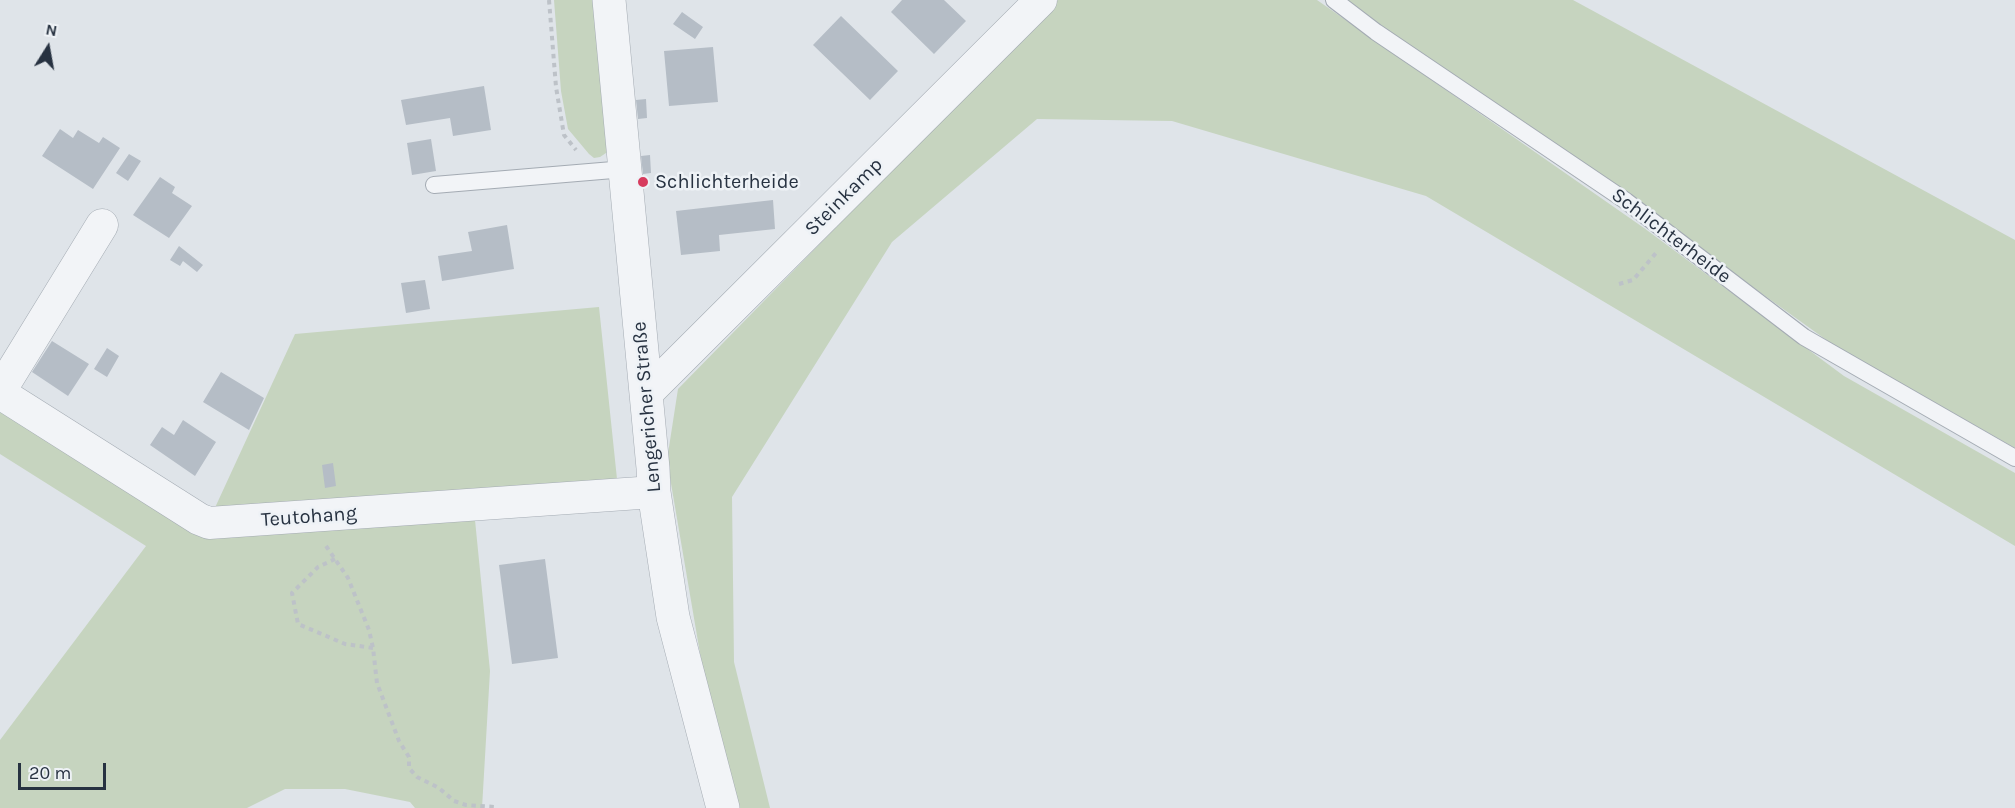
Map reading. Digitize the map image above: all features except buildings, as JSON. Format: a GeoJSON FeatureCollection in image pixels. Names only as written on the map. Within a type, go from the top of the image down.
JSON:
{"type":"FeatureCollection","features":[{"type":"Feature","properties":{"kind":"street","name":"Lengericher Straße"},"geometry":{"type":"LineString","coordinates":[[609,0],[613,170],[646,394],[654,492],[673,617],[723,808]]}},
{"type":"Feature","properties":{"kind":"street","name":"Steinkamp"},"geometry":{"type":"LineString","coordinates":[[646,394],[1041,0]]}},
{"type":"Feature","properties":{"kind":"street","name":"Teutohang"},"geometry":{"type":"LineString","coordinates":[[102,225],[0,392],[199,519],[209,523],[220,523],[654,492]]}},
{"type":"Feature","properties":{"kind":"lane","name":"Schlichterheide"},"geometry":{"type":"LineString","coordinates":[[1334,0],[1376,32],[1626,201],[1804,337],[2015,458]]}},
{"type":"Feature","properties":{"kind":"lane"},"geometry":{"type":"LineString","coordinates":[[434,185],[613,170]]}},
{"type":"Feature","properties":{"kind":"path"},"geometry":{"type":"LineString","coordinates":[[549,0],[556,87],[564,135],[573,147],[613,170]]}},
{"type":"Feature","properties":{"kind":"path"},"geometry":{"type":"LineString","coordinates":[[1619,284],[1633,280],[1659,251],[1677,239]]}},
{"type":"Feature","properties":{"kind":"path"},"geometry":{"type":"LineString","coordinates":[[304,517],[348,578],[369,630],[377,683],[399,741],[409,756],[409,768],[417,777],[439,788],[454,801],[466,805],[495,807]]}},
{"type":"Feature","properties":{"kind":"path"},"geometry":{"type":"LineString","coordinates":[[335,559],[318,567],[292,593],[298,624],[345,644],[373,648]]}},
{"type":"Feature","properties":{"kind":"green space"},"geometry":{"type":"Polygon","coordinates":[[[554,0],[595,0],[609,151],[600,157],[594,158],[589,154],[568,129],[561,91],[554,0]]]}},
{"type":"Feature","properties":{"kind":"green space"},"geometry":{"type":"Polygon","coordinates":[[[1058,0],[1317,0],[1644,228],[1844,376],[2015,473],[2015,546],[1426,196],[1172,121],[1037,119],[892,242],[732,497],[734,662],[770,808],[738,808],[702,665],[667,460],[678,389],[1058,0]]]}},
{"type":"Feature","properties":{"kind":"green space"},"geometry":{"type":"Polygon","coordinates":[[[1347,0],[1573,0],[2015,240],[2015,448],[1832,344],[1503,108],[1376,24],[1347,0]]]}},
{"type":"Feature","properties":{"kind":"green space"},"geometry":{"type":"Polygon","coordinates":[[[599,307],[617,479],[213,512],[295,334],[599,307]]]}},
{"type":"Feature","properties":{"kind":"green space"},"geometry":{"type":"Polygon","coordinates":[[[0,403],[206,533],[475,520],[490,671],[482,808],[415,808],[410,802],[345,789],[285,789],[247,808],[0,808],[0,740],[146,546],[0,454],[0,403]]]}},
{"type":"Feature","properties":{"kind":"place","name":"Schlichterheide"},"geometry":{"type":"Point","coordinates":[643,182]}}]}
